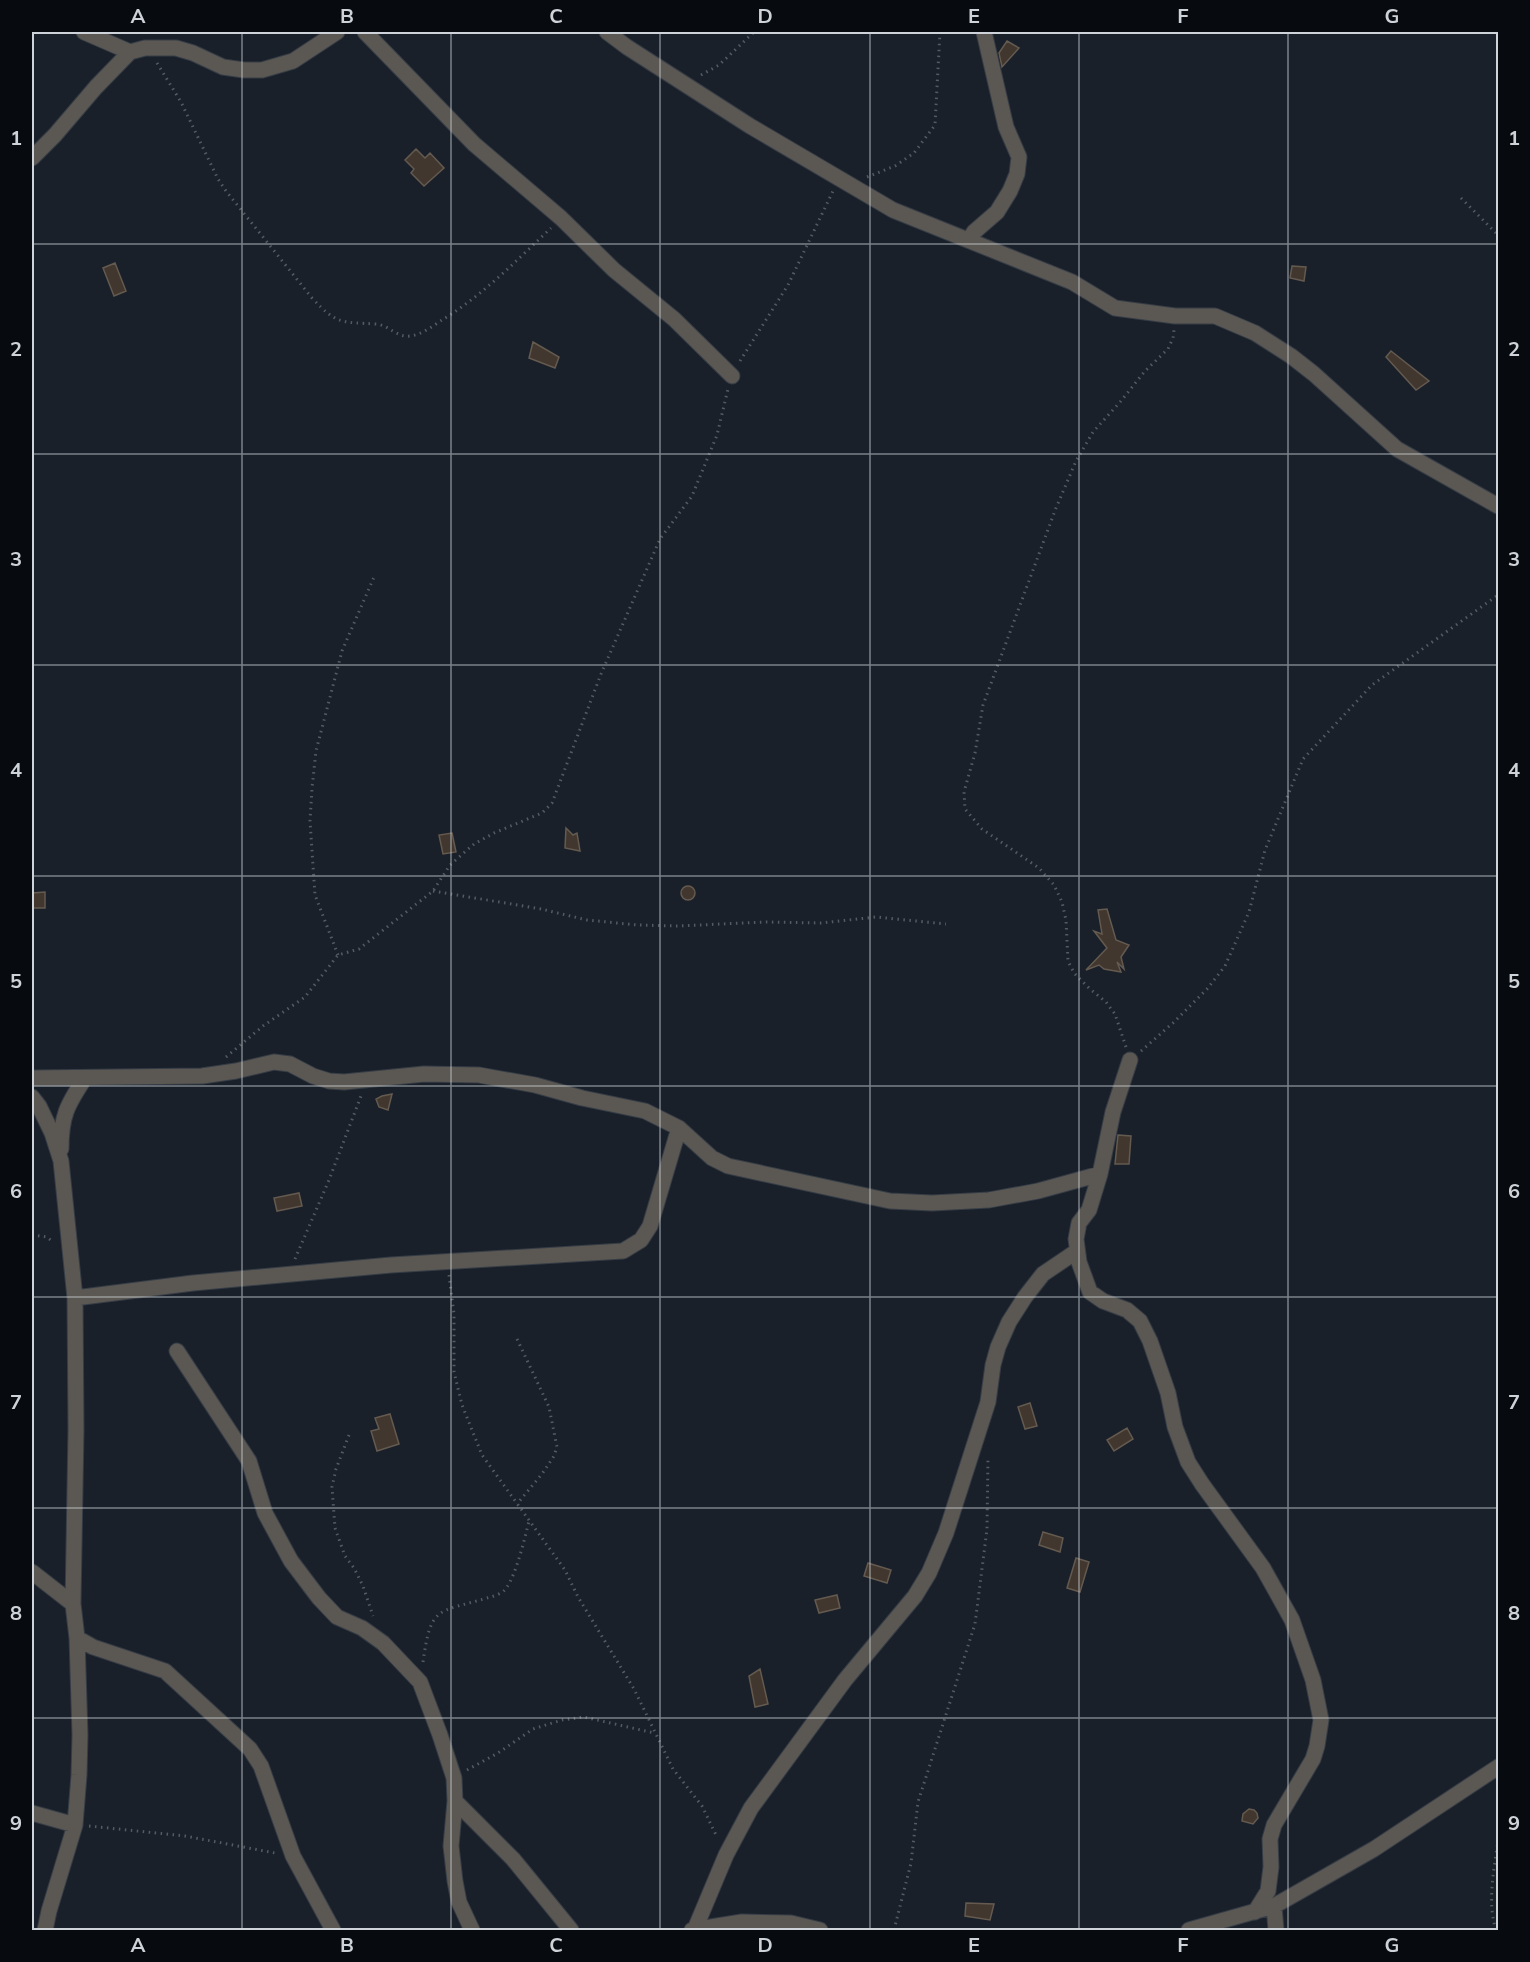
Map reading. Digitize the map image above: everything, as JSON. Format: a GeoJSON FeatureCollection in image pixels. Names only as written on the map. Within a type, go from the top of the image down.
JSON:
{"type":"FeatureCollection","features":[{"type":"Feature","properties":{"kind":"street"},"geometry":{"type":"LineString","coordinates":[[84,32],[138,50],[176,48],[224,67],[244,70],[262,70],[293,61],[337,32]]}},
{"type":"Feature","properties":{"kind":"street"},"geometry":{"type":"LineString","coordinates":[[365,32],[474,144],[561,218],[614,270],[674,319],[732,376]]}},
{"type":"Feature","properties":{"kind":"street"},"geometry":{"type":"LineString","coordinates":[[607,32],[684,84],[893,210],[1072,282],[1115,308],[1175,316],[1215,316],[1255,333],[1314,374],[1397,449],[1498,506]]}},
{"type":"Feature","properties":{"kind":"street"},"geometry":{"type":"LineString","coordinates":[[969,240],[974,232],[997,212],[1010,191],[1017,174],[1019,157],[1006,128],[984,32]]}},
{"type":"Feature","properties":{"kind":"street"},"geometry":{"type":"LineString","coordinates":[[32,158],[96,87],[138,50]]}},
{"type":"Feature","properties":{"kind":"street"},"geometry":{"type":"LineString","coordinates":[[1130,1060],[1113,1112],[1100,1174],[1089,1210],[1079,1223],[1076,1239],[1079,1262],[1090,1292],[1103,1301],[1127,1310],[1140,1321],[1165,1383],[1175,1427],[1188,1462],[1263,1568],[1292,1620],[1313,1680],[1321,1720],[1313,1759],[1274,1825],[1270,1839],[1268,1891],[1255,1912]]}},
{"type":"Feature","properties":{"kind":"street"},"geometry":{"type":"LineString","coordinates":[[32,1078],[208,1075],[281,1062],[329,1081],[344,1082],[424,1074],[479,1075],[535,1085],[582,1098],[645,1111],[679,1128],[712,1158],[729,1166],[890,1201],[932,1203],[989,1200],[1038,1191],[1100,1174]]}},
{"type":"Feature","properties":{"kind":"street"},"geometry":{"type":"LineString","coordinates":[[45,1930],[75,1825],[80,1735],[77,1638],[73,1604],[76,1430],[75,1298],[61,1161],[61,1135],[64,1113],[69,1101],[85,1078]]}},
{"type":"Feature","properties":{"kind":"street"},"geometry":{"type":"LineString","coordinates":[[32,1097],[52,1133],[61,1161]]}},
{"type":"Feature","properties":{"kind":"street"},"geometry":{"type":"LineString","coordinates":[[75,1298],[194,1282],[623,1251],[641,1240],[650,1226],[679,1128]]}},
{"type":"Feature","properties":{"kind":"street"},"geometry":{"type":"LineString","coordinates":[[693,1930],[726,1855],[751,1808],[845,1680],[915,1596],[929,1573],[946,1533],[988,1402],[993,1365],[1005,1330],[1025,1297],[1043,1274],[1077,1251]]}},
{"type":"Feature","properties":{"kind":"street"},"geometry":{"type":"LineString","coordinates":[[177,1352],[249,1461],[265,1513],[291,1561],[319,1598],[337,1617],[362,1628],[383,1643],[420,1682],[454,1778],[455,1801],[451,1846],[454,1881],[459,1902],[472,1930]]}},
{"type":"Feature","properties":{"kind":"street"},"geometry":{"type":"LineString","coordinates":[[32,1572],[73,1604]]}},
{"type":"Feature","properties":{"kind":"street"},"geometry":{"type":"LineString","coordinates":[[77,1638],[93,1647],[165,1671],[250,1749],[261,1766],[293,1856],[333,1930]]}},
{"type":"Feature","properties":{"kind":"street"},"geometry":{"type":"LineString","coordinates":[[1189,1930],[1274,1906],[1374,1849],[1498,1767]]}},
{"type":"Feature","properties":{"kind":"street"},"geometry":{"type":"LineString","coordinates":[[455,1801],[513,1859],[572,1930]]}},
{"type":"Feature","properties":{"kind":"street"},"geometry":{"type":"LineString","coordinates":[[32,1814],[75,1825]]}},
{"type":"Feature","properties":{"kind":"street"},"geometry":{"type":"LineString","coordinates":[[1274,1906],[1276,1930]]}},
{"type":"Feature","properties":{"kind":"street"},"geometry":{"type":"LineString","coordinates":[[693,1930],[742,1922],[791,1923],[820,1930]]}},
{"type":"Feature","properties":{"kind":"path"},"geometry":{"type":"LineString","coordinates":[[684,84],[719,65],[754,32]]}},
{"type":"Feature","properties":{"kind":"path"},"geometry":{"type":"LineString","coordinates":[[208,1075],[263,1026],[305,997],[338,955],[359,949],[433,891],[450,865],[474,844],[542,813],[552,803],[601,675],[660,539],[692,496],[717,435],[732,376],[788,285],[844,182],[895,166],[914,153],[935,125],[940,32]]}},
{"type":"Feature","properties":{"kind":"path"},"geometry":{"type":"LineString","coordinates":[[138,50],[161,69],[181,102],[225,191],[312,298],[334,319],[350,324],[387,326],[402,336],[410,336],[422,331],[463,307],[486,289],[561,218]]}},
{"type":"Feature","properties":{"kind":"path"},"geometry":{"type":"LineString","coordinates":[[1461,198],[1498,235]]}},
{"type":"Feature","properties":{"kind":"path"},"geometry":{"type":"LineString","coordinates":[[1175,316],[1173,338],[1168,349],[1145,371],[1122,401],[1093,432],[1076,461],[1056,508],[983,705],[975,753],[964,792],[965,809],[981,829],[1039,868],[1054,885],[1062,902],[1066,920],[1068,961],[1074,973],[1090,990],[1106,1002],[1115,1014],[1130,1060],[1190,1006],[1207,989],[1224,966],[1249,912],[1264,850],[1303,759],[1372,685],[1498,595]]}},
{"type":"Feature","properties":{"kind":"path"},"geometry":{"type":"LineString","coordinates":[[338,955],[315,895],[310,821],[312,788],[316,750],[345,642],[374,577]]}},
{"type":"Feature","properties":{"kind":"path"},"geometry":{"type":"LineString","coordinates":[[433,891],[541,909],[587,920],[637,925],[677,926],[766,921],[821,923],[876,917],[946,924]]}},
{"type":"Feature","properties":{"kind":"path"},"geometry":{"type":"LineString","coordinates":[[288,1274],[329,1180],[367,1078]]}},
{"type":"Feature","properties":{"kind":"path"},"geometry":{"type":"LineString","coordinates":[[448,1262],[454,1314],[454,1372],[462,1405],[482,1455],[565,1570],[578,1598],[634,1689],[673,1770],[702,1806],[726,1855]]}},
{"type":"Feature","properties":{"kind":"path"},"geometry":{"type":"LineString","coordinates":[[517,1339],[549,1407],[557,1447],[542,1474],[517,1504]]}},
{"type":"Feature","properties":{"kind":"path"},"geometry":{"type":"LineString","coordinates":[[349,1435],[332,1487],[335,1528],[345,1556],[363,1586],[374,1617]]}},
{"type":"Feature","properties":{"kind":"path"},"geometry":{"type":"LineString","coordinates":[[894,1930],[911,1863],[918,1802],[975,1624],[987,1529],[988,1448]]}},
{"type":"Feature","properties":{"kind":"path"},"geometry":{"type":"LineString","coordinates":[[420,1682],[427,1632],[433,1619],[451,1607],[495,1596],[506,1589],[529,1521]]}},
{"type":"Feature","properties":{"kind":"path"},"geometry":{"type":"LineString","coordinates":[[454,1778],[498,1753],[533,1729],[562,1720],[584,1717],[654,1733]]}},
{"type":"Feature","properties":{"kind":"path"},"geometry":{"type":"LineString","coordinates":[[75,1825],[185,1836],[293,1856]]}},
{"type":"Feature","properties":{"kind":"path"},"geometry":{"type":"LineString","coordinates":[[1496,1930],[1492,1907],[1493,1874],[1498,1841]]}},
{"type":"Feature","properties":{"kind":"building"},"geometry":{"type":"Polygon","coordinates":[[[1007,41],[1019,48],[1002,67],[999,53],[1007,41]]]}},
{"type":"Feature","properties":{"kind":"building"},"geometry":{"type":"Polygon","coordinates":[[[416,149],[425,158],[430,153],[444,168],[424,186],[411,173],[414,169],[405,160],[416,149]]]}},
{"type":"Feature","properties":{"kind":"building"},"geometry":{"type":"Polygon","coordinates":[[[115,263],[126,291],[114,296],[103,268],[115,263]]]}},
{"type":"Feature","properties":{"kind":"building"},"geometry":{"type":"Polygon","coordinates":[[[1292,266],[1306,267],[1304,281],[1290,278],[1292,266]]]}},
{"type":"Feature","properties":{"kind":"building"},"geometry":{"type":"Polygon","coordinates":[[[533,342],[559,357],[555,368],[529,358],[533,342]]]}},
{"type":"Feature","properties":{"kind":"building"},"geometry":{"type":"Polygon","coordinates":[[[1391,351],[1429,381],[1416,390],[1386,357],[1391,351]]]}},
{"type":"Feature","properties":{"kind":"building"},"geometry":{"type":"Polygon","coordinates":[[[566,828],[573,835],[577,833],[580,851],[565,848],[566,828]]]}},
{"type":"Feature","properties":{"kind":"building"},"geometry":{"type":"Polygon","coordinates":[[[452,833],[456,852],[443,854],[439,835],[452,833]]]}},
{"type":"Feature","properties":{"kind":"building"},"geometry":{"type":"Polygon","coordinates":[[[685,886],[691,886],[695,893],[691,900],[685,900],[681,896],[681,890],[685,886]]]}},
{"type":"Feature","properties":{"kind":"building"},"geometry":{"type":"Polygon","coordinates":[[[45,892],[45,908],[32,908],[32,893],[45,892]]]}},
{"type":"Feature","properties":{"kind":"building"},"geometry":{"type":"Polygon","coordinates":[[[1107,909],[1116,940],[1129,945],[1121,957],[1124,969],[1117,962],[1121,972],[1104,969],[1099,965],[1086,970],[1107,948],[1094,931],[1102,934],[1098,910],[1107,909]]]}},
{"type":"Feature","properties":{"kind":"building"},"geometry":{"type":"Polygon","coordinates":[[[392,1094],[388,1110],[379,1107],[376,1099],[392,1094]]]}},
{"type":"Feature","properties":{"kind":"building"},"geometry":{"type":"Polygon","coordinates":[[[1118,1135],[1131,1136],[1129,1164],[1115,1164],[1118,1135]]]}},
{"type":"Feature","properties":{"kind":"building"},"geometry":{"type":"Polygon","coordinates":[[[299,1193],[302,1206],[277,1211],[274,1198],[299,1193]]]}},
{"type":"Feature","properties":{"kind":"building"},"geometry":{"type":"Polygon","coordinates":[[[1030,1403],[1037,1426],[1025,1429],[1018,1407],[1030,1403]]]}},
{"type":"Feature","properties":{"kind":"building"},"geometry":{"type":"Polygon","coordinates":[[[390,1414],[399,1444],[377,1451],[371,1431],[379,1429],[375,1418],[390,1414]]]}},
{"type":"Feature","properties":{"kind":"building"},"geometry":{"type":"Polygon","coordinates":[[[1127,1428],[1133,1439],[1114,1451],[1107,1440],[1127,1428]]]}},
{"type":"Feature","properties":{"kind":"building"},"geometry":{"type":"Polygon","coordinates":[[[1043,1532],[1063,1538],[1060,1552],[1039,1545],[1043,1532]]]}},
{"type":"Feature","properties":{"kind":"building"},"geometry":{"type":"Polygon","coordinates":[[[1076,1558],[1089,1562],[1080,1592],[1067,1588],[1076,1558]]]}},
{"type":"Feature","properties":{"kind":"building"},"geometry":{"type":"Polygon","coordinates":[[[868,1563],[891,1570],[887,1583],[864,1576],[868,1563]]]}},
{"type":"Feature","properties":{"kind":"building"},"geometry":{"type":"Polygon","coordinates":[[[837,1595],[840,1608],[819,1613],[815,1600],[837,1595]]]}},
{"type":"Feature","properties":{"kind":"building"},"geometry":{"type":"Polygon","coordinates":[[[760,1669],[768,1704],[755,1707],[749,1676],[760,1669]]]}},
{"type":"Feature","properties":{"kind":"building"},"geometry":{"type":"Polygon","coordinates":[[[1249,1809],[1257,1813],[1258,1818],[1253,1824],[1242,1821],[1243,1814],[1249,1809]]]}},
{"type":"Feature","properties":{"kind":"building"},"geometry":{"type":"Polygon","coordinates":[[[966,1903],[994,1904],[990,1920],[965,1916],[966,1903]]]}}]}
